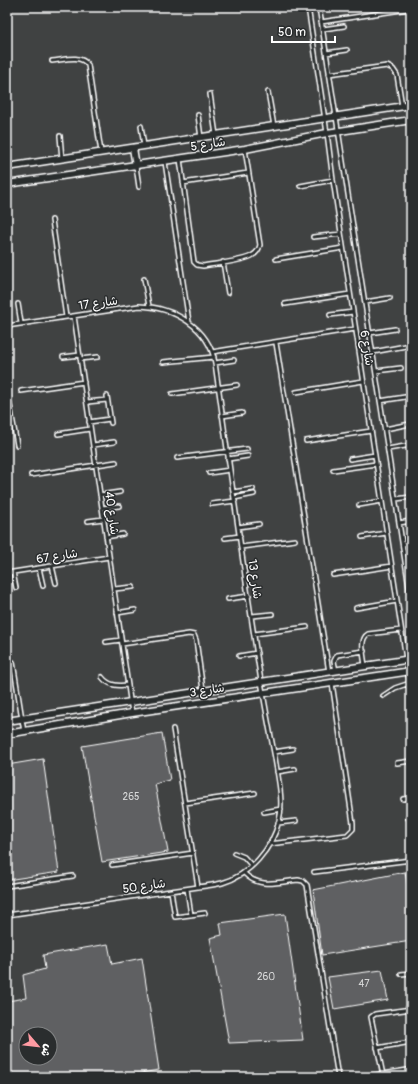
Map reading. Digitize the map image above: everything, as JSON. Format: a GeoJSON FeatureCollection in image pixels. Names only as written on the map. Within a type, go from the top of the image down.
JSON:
{"type":"FeatureCollection","features":[{"type":"Feature","properties":{"kind":"street","name":"شارع 5"},"geometry":{"type":"LineString","coordinates":[[7,168],[411,105]]}},
{"type":"Feature","properties":{"kind":"street","name":"شارع 5"},"geometry":{"type":"LineString","coordinates":[[7,184],[165,162],[245,149],[338,131],[411,120]]}},
{"type":"Feature","properties":{"kind":"street"},"geometry":{"type":"LineString","coordinates":[[134,148],[136,166]]}},
{"type":"Feature","properties":{"kind":"street","name":"شارع 3"},"geometry":{"type":"LineString","coordinates":[[7,719],[22,719],[261,681],[409,660]]}},
{"type":"Feature","properties":{"kind":"street","name":"شارع 3"},"geometry":{"type":"LineString","coordinates":[[7,734],[132,713],[409,671]]}},
{"type":"Feature","properties":{"kind":"street"},"geometry":{"type":"LineString","coordinates":[[373,1077],[411,1071]]}},
{"type":"Feature","properties":{"kind":"lane","name":"شارع 6"},"geometry":{"type":"LineString","coordinates":[[308,7],[401,630],[409,660],[411,692]]}},
{"type":"Feature","properties":{"kind":"lane","name":"شارع 6"},"geometry":{"type":"LineString","coordinates":[[319,7],[411,600]]}},
{"type":"Feature","properties":{"kind":"lane"},"geometry":{"type":"LineString","coordinates":[[321,22],[411,7]]}},
{"type":"Feature","properties":{"kind":"lane"},"geometry":{"type":"LineString","coordinates":[[323,29],[344,26]]}},
{"type":"Feature","properties":{"kind":"lane"},"geometry":{"type":"LineString","coordinates":[[326,53],[347,50]]}},
{"type":"Feature","properties":{"kind":"lane"},"geometry":{"type":"LineString","coordinates":[[52,61],[79,58],[84,60],[88,65],[101,153]]}},
{"type":"Feature","properties":{"kind":"lane"},"geometry":{"type":"LineString","coordinates":[[329,74],[387,66],[393,69],[397,75],[402,106]]}},
{"type":"Feature","properties":{"kind":"lane"},"geometry":{"type":"LineString","coordinates":[[268,92],[274,126]]}},
{"type":"Feature","properties":{"kind":"lane"},"geometry":{"type":"LineString","coordinates":[[210,94],[216,135]]}},
{"type":"Feature","properties":{"kind":"lane"},"geometry":{"type":"LineString","coordinates":[[198,115],[201,138]]}},
{"type":"Feature","properties":{"kind":"lane"},"geometry":{"type":"LineString","coordinates":[[141,126],[144,146]]}},
{"type":"Feature","properties":{"kind":"lane"},"geometry":{"type":"LineString","coordinates":[[60,136],[62,159]]}},
{"type":"Feature","properties":{"kind":"lane"},"geometry":{"type":"LineString","coordinates":[[180,159],[194,262],[201,266],[250,257],[254,255],[259,248],[260,245],[245,149]]}},
{"type":"Feature","properties":{"kind":"lane"},"geometry":{"type":"LineString","coordinates":[[165,162],[189,322]]}},
{"type":"Feature","properties":{"kind":"lane"},"geometry":{"type":"LineString","coordinates":[[136,166],[139,187]]}},
{"type":"Feature","properties":{"kind":"lane"},"geometry":{"type":"LineString","coordinates":[[184,183],[248,173]]}},
{"type":"Feature","properties":{"kind":"lane"},"geometry":{"type":"LineString","coordinates":[[300,186],[333,180]]}},
{"type":"Feature","properties":{"kind":"lane"},"geometry":{"type":"LineString","coordinates":[[52,220],[66,317]]}},
{"type":"Feature","properties":{"kind":"lane"},"geometry":{"type":"LineString","coordinates":[[313,237],[341,234]]}},
{"type":"Feature","properties":{"kind":"lane"},"geometry":{"type":"LineString","coordinates":[[276,259],[343,248]]}},
{"type":"Feature","properties":{"kind":"lane"},"geometry":{"type":"LineString","coordinates":[[223,262],[228,293]]}},
{"type":"Feature","properties":{"kind":"lane"},"geometry":{"type":"LineString","coordinates":[[144,279],[149,306]]}},
{"type":"Feature","properties":{"kind":"lane"},"geometry":{"type":"LineString","coordinates":[[285,304],[350,294]]}},
{"type":"Feature","properties":{"kind":"lane"},"geometry":{"type":"LineString","coordinates":[[365,302],[390,298]]}},
{"type":"Feature","properties":{"kind":"lane"},"geometry":{"type":"LineString","coordinates":[[18,304],[21,323]]}},
{"type":"Feature","properties":{"kind":"lane","name":"شارع 17"},"geometry":{"type":"LineString","coordinates":[[7,326],[139,306],[149,306],[170,311],[189,322]]}},
{"type":"Feature","properties":{"kind":"lane"},"geometry":{"type":"LineString","coordinates":[[330,315],[353,312]]}},
{"type":"Feature","properties":{"kind":"lane","name":"شارع 40"},"geometry":{"type":"LineString","coordinates":[[74,316],[132,713]]}},
{"type":"Feature","properties":{"kind":"lane","name":"شارع 13"},"geometry":{"type":"LineString","coordinates":[[189,322],[199,331],[206,341],[212,352],[215,363],[261,681],[277,772],[281,809],[278,823],[269,844]]}},
{"type":"Feature","properties":{"kind":"lane"},"geometry":{"type":"LineString","coordinates":[[212,352],[355,329]]}},
{"type":"Feature","properties":{"kind":"lane"},"geometry":{"type":"LineString","coordinates":[[370,333],[395,329]]}},
{"type":"Feature","properties":{"kind":"lane"},"geometry":{"type":"LineString","coordinates":[[276,342],[332,671]]}},
{"type":"Feature","properties":{"kind":"lane"},"geometry":{"type":"LineString","coordinates":[[373,352],[411,345]]}},
{"type":"Feature","properties":{"kind":"lane"},"geometry":{"type":"LineString","coordinates":[[63,357],[98,356]]}},
{"type":"Feature","properties":{"kind":"lane"},"geometry":{"type":"LineString","coordinates":[[163,362],[214,357]]}},
{"type":"Feature","properties":{"kind":"lane"},"geometry":{"type":"LineString","coordinates":[[215,363],[234,360]]}},
{"type":"Feature","properties":{"kind":"lane"},"geometry":{"type":"LineString","coordinates":[[376,372],[401,368]]}},
{"type":"Feature","properties":{"kind":"lane"},"geometry":{"type":"LineString","coordinates":[[296,392],[363,381]]}},
{"type":"Feature","properties":{"kind":"lane"},"geometry":{"type":"LineString","coordinates":[[21,391],[84,382]]}},
{"type":"Feature","properties":{"kind":"lane"},"geometry":{"type":"LineString","coordinates":[[172,394],[237,385]]}},
{"type":"Feature","properties":{"kind":"lane"},"geometry":{"type":"LineString","coordinates":[[7,388],[17,445]]}},
{"type":"Feature","properties":{"kind":"lane"},"geometry":{"type":"LineString","coordinates":[[380,401],[405,397]]}},
{"type":"Feature","properties":{"kind":"lane"},"geometry":{"type":"LineString","coordinates":[[87,402],[107,398],[110,421],[89,422]]}},
{"type":"Feature","properties":{"kind":"lane"},"geometry":{"type":"LineString","coordinates":[[222,416],[242,413]]}},
{"type":"Feature","properties":{"kind":"lane"},"geometry":{"type":"LineString","coordinates":[[385,429],[410,424]]}},
{"type":"Feature","properties":{"kind":"lane"},"geometry":{"type":"LineString","coordinates":[[58,434],[90,429]]}},
{"type":"Feature","properties":{"kind":"lane"},"geometry":{"type":"LineString","coordinates":[[306,441],[371,432]]}},
{"type":"Feature","properties":{"kind":"lane"},"geometry":{"type":"LineString","coordinates":[[93,445],[114,442]]}},
{"type":"Feature","properties":{"kind":"lane"},"geometry":{"type":"LineString","coordinates":[[388,449],[411,445]]}},
{"type":"Feature","properties":{"kind":"lane"},"geometry":{"type":"LineString","coordinates":[[177,458],[247,449]]}},
{"type":"Feature","properties":{"kind":"lane"},"geometry":{"type":"LineString","coordinates":[[350,459],[375,455]]}},
{"type":"Feature","properties":{"kind":"lane"},"geometry":{"type":"LineString","coordinates":[[228,459],[248,456]]}},
{"type":"Feature","properties":{"kind":"lane"},"geometry":{"type":"LineString","coordinates":[[31,475],[116,462]]}},
{"type":"Feature","properties":{"kind":"lane"},"geometry":{"type":"LineString","coordinates":[[333,470],[376,464]]}},
{"type":"Feature","properties":{"kind":"lane"},"geometry":{"type":"LineString","coordinates":[[209,472],[230,470]]}},
{"type":"Feature","properties":{"kind":"lane"},"geometry":{"type":"LineString","coordinates":[[233,492],[253,489]]}},
{"type":"Feature","properties":{"kind":"lane"},"geometry":{"type":"LineString","coordinates":[[100,495],[120,492]]}},
{"type":"Feature","properties":{"kind":"lane"},"geometry":{"type":"LineString","coordinates":[[212,504],[234,500],[254,494]]}},
{"type":"Feature","properties":{"kind":"lane"},"geometry":{"type":"LineString","coordinates":[[396,499],[411,497]]}},
{"type":"Feature","properties":{"kind":"lane"},"geometry":{"type":"LineString","coordinates":[[359,505],[382,501]]}},
{"type":"Feature","properties":{"kind":"lane"},"geometry":{"type":"LineString","coordinates":[[102,508],[119,506]]}},
{"type":"Feature","properties":{"kind":"lane"},"geometry":{"type":"LineString","coordinates":[[88,521],[103,519]]}},
{"type":"Feature","properties":{"kind":"lane"},"geometry":{"type":"LineString","coordinates":[[399,523],[411,521]]}},
{"type":"Feature","properties":{"kind":"lane"},"geometry":{"type":"LineString","coordinates":[[238,527],[259,524]]}},
{"type":"Feature","properties":{"kind":"lane"},"geometry":{"type":"LineString","coordinates":[[362,537],[386,533]]}},
{"type":"Feature","properties":{"kind":"lane"},"geometry":{"type":"LineString","coordinates":[[106,537],[123,534]]}},
{"type":"Feature","properties":{"kind":"lane"},"geometry":{"type":"LineString","coordinates":[[225,538],[240,536]]}},
{"type":"Feature","properties":{"kind":"lane"},"geometry":{"type":"LineString","coordinates":[[241,547],[295,540]]}},
{"type":"Feature","properties":{"kind":"lane"},"geometry":{"type":"LineString","coordinates":[[402,544],[411,543]]}},
{"type":"Feature","properties":{"kind":"lane","name":"شارع 67"},"geometry":{"type":"LineString","coordinates":[[7,573],[109,557]]}},
{"type":"Feature","properties":{"kind":"lane"},"geometry":{"type":"LineString","coordinates":[[52,566],[56,583]]}},
{"type":"Feature","properties":{"kind":"lane"},"geometry":{"type":"LineString","coordinates":[[333,575],[392,566]]}},
{"type":"Feature","properties":{"kind":"lane"},"geometry":{"type":"LineString","coordinates":[[40,568],[43,586]]}},
{"type":"Feature","properties":{"kind":"lane"},"geometry":{"type":"LineString","coordinates":[[406,570],[411,570]]}},
{"type":"Feature","properties":{"kind":"lane"},"geometry":{"type":"LineString","coordinates":[[13,572],[16,588]]}},
{"type":"Feature","properties":{"kind":"lane"},"geometry":{"type":"LineString","coordinates":[[114,589],[132,587]]}},
{"type":"Feature","properties":{"kind":"lane"},"geometry":{"type":"LineString","coordinates":[[228,599],[249,596]]}},
{"type":"Feature","properties":{"kind":"lane"},"geometry":{"type":"LineString","coordinates":[[356,608],[397,601]]}},
{"type":"Feature","properties":{"kind":"lane"},"geometry":{"type":"LineString","coordinates":[[117,613],[135,610]]}},
{"type":"Feature","properties":{"kind":"lane"},"geometry":{"type":"LineString","coordinates":[[252,616],[272,614]]}},
{"type":"Feature","properties":{"kind":"lane"},"geometry":{"type":"LineString","coordinates":[[254,634],[307,627]]}},
{"type":"Feature","properties":{"kind":"lane"},"geometry":{"type":"LineString","coordinates":[[365,666],[363,640],[368,634],[401,630]]}},
{"type":"Feature","properties":{"kind":"lane"},"geometry":{"type":"LineString","coordinates":[[122,644],[189,634],[194,635],[203,690]]}},
{"type":"Feature","properties":{"kind":"lane"},"geometry":{"type":"LineString","coordinates":[[106,642],[121,640]]}},
{"type":"Feature","properties":{"kind":"lane"},"geometry":{"type":"LineString","coordinates":[[332,671],[337,655],[364,651]]}},
{"type":"Feature","properties":{"kind":"lane"},"geometry":{"type":"LineString","coordinates":[[239,656],[257,653]]}},
{"type":"Feature","properties":{"kind":"lane"},"geometry":{"type":"LineString","coordinates":[[13,662],[24,732]]}},
{"type":"Feature","properties":{"kind":"lane"},"geometry":{"type":"LineString","coordinates":[[102,677],[111,684],[119,686],[128,685]]}},
{"type":"Feature","properties":{"kind":"lane"},"geometry":{"type":"LineString","coordinates":[[269,844],[347,835],[353,829],[332,683]]}},
{"type":"Feature","properties":{"kind":"lane"},"geometry":{"type":"LineString","coordinates":[[383,696],[396,688],[410,683]]}},
{"type":"Feature","properties":{"kind":"lane"},"geometry":{"type":"LineString","coordinates":[[172,729],[198,887]]}},
{"type":"Feature","properties":{"kind":"lane"},"geometry":{"type":"LineString","coordinates":[[274,752],[293,749]]}},
{"type":"Feature","properties":{"kind":"lane"},"geometry":{"type":"LineString","coordinates":[[397,763],[411,760]]}},
{"type":"Feature","properties":{"kind":"lane"},"geometry":{"type":"LineString","coordinates":[[277,772],[295,769]]}},
{"type":"Feature","properties":{"kind":"lane"},"geometry":{"type":"LineString","coordinates":[[184,803],[255,793]]}},
{"type":"Feature","properties":{"kind":"lane"},"geometry":{"type":"LineString","coordinates":[[403,799],[411,798]]}},
{"type":"Feature","properties":{"kind":"lane"},"geometry":{"type":"LineString","coordinates":[[264,812],[281,809]]}},
{"type":"Feature","properties":{"kind":"lane"},"geometry":{"type":"LineString","coordinates":[[278,823],[296,821]]}},
{"type":"Feature","properties":{"kind":"lane","name":"شارع 50"},"geometry":{"type":"LineString","coordinates":[[7,915],[221,883],[244,873],[252,866],[269,844]]}},
{"type":"Feature","properties":{"kind":"lane"},"geometry":{"type":"LineString","coordinates":[[112,865],[193,853]]}},
{"type":"Feature","properties":{"kind":"lane"},"geometry":{"type":"LineString","coordinates":[[234,853],[244,857],[252,866]]}},
{"type":"Feature","properties":{"kind":"lane"},"geometry":{"type":"LineString","coordinates":[[314,872],[411,860]]}},
{"type":"Feature","properties":{"kind":"lane"},"geometry":{"type":"LineString","coordinates":[[244,873],[254,881],[262,884],[298,880],[303,881],[307,885],[338,1077]]}},
{"type":"Feature","properties":{"kind":"lane"},"geometry":{"type":"LineString","coordinates":[[7,886],[73,876]]}},
{"type":"Feature","properties":{"kind":"lane"},"geometry":{"type":"LineString","coordinates":[[187,889],[191,915]]}},
{"type":"Feature","properties":{"kind":"lane"},"geometry":{"type":"LineString","coordinates":[[171,891],[175,918],[205,914]]}},
{"type":"Feature","properties":{"kind":"lane"},"geometry":{"type":"LineString","coordinates":[[401,974],[411,973]]}},
{"type":"Feature","properties":{"kind":"lane"},"geometry":{"type":"LineString","coordinates":[[383,1075],[371,1020],[373,1015],[411,1009]]}},
{"type":"Feature","properties":{"kind":"lane"},"geometry":{"type":"LineString","coordinates":[[377,1048],[411,1042]]}},
{"type":"Feature","properties":{"kind":"shaded area"},"geometry":{"type":"Polygon","coordinates":[[[7,7],[411,7],[411,1077],[7,1077],[7,7]]]}},
{"type":"Feature","properties":{"kind":"building"},"geometry":{"type":"Polygon","coordinates":[[[162,733],[170,780],[155,784],[168,852],[102,862],[82,746],[162,733]]]}},
{"type":"Feature","properties":{"kind":"building"},"geometry":{"type":"Polygon","coordinates":[[[43,759],[59,872],[7,880],[7,765],[43,759]]]}},
{"type":"Feature","properties":{"kind":"building"},"geometry":{"type":"Polygon","coordinates":[[[405,872],[411,903],[411,941],[322,955],[313,890],[405,872]]]}},
{"type":"Feature","properties":{"kind":"building"},"geometry":{"type":"Polygon","coordinates":[[[285,914],[303,1040],[229,1043],[210,938],[222,935],[220,923],[285,914]]]}},
{"type":"Feature","properties":{"kind":"building"},"geometry":{"type":"Polygon","coordinates":[[[108,944],[112,964],[142,958],[159,1070],[117,1077],[7,1077],[7,1001],[26,998],[23,975],[45,969],[43,955],[108,944]]]}},
{"type":"Feature","properties":{"kind":"building"},"geometry":{"type":"Polygon","coordinates":[[[382,970],[388,1000],[334,1009],[328,977],[382,970]]]}}]}
